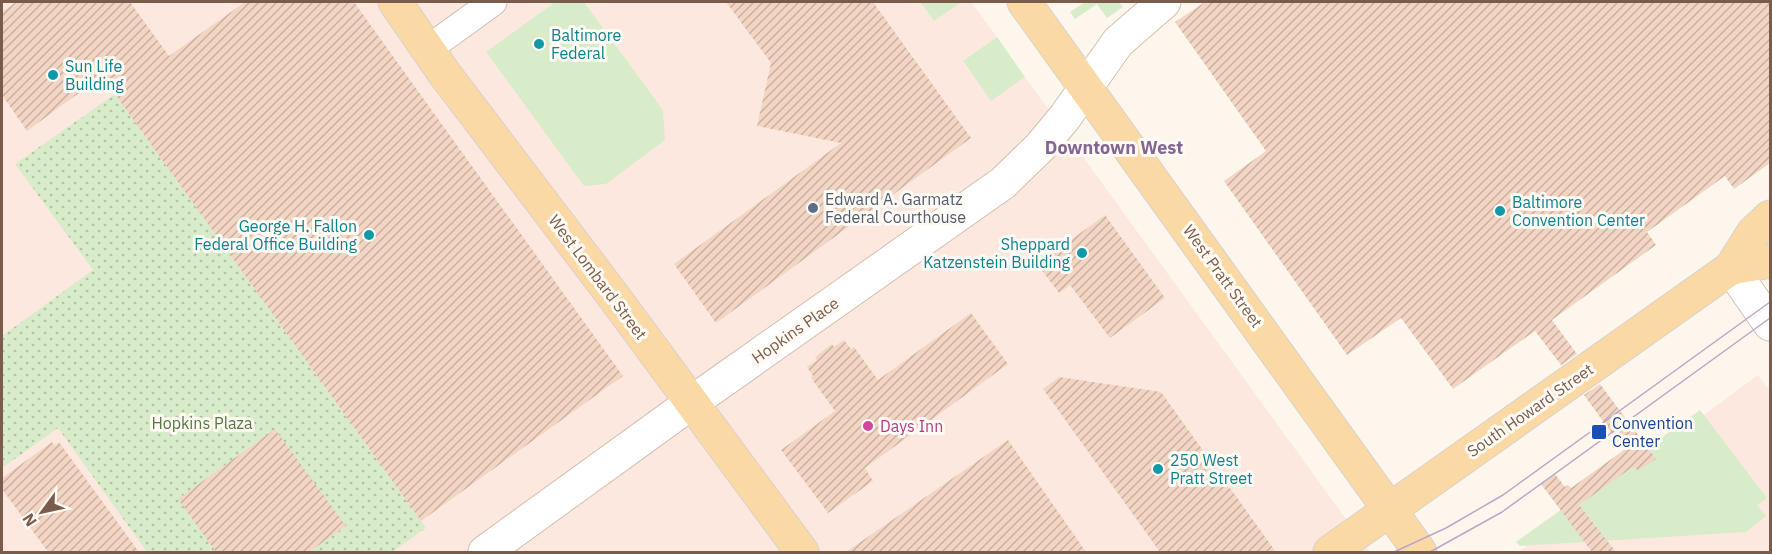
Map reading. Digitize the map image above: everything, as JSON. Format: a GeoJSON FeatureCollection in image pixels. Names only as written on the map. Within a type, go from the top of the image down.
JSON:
{"type":"FeatureCollection","features":[{"type":"Feature","properties":{"kind":"main road","name":"West Lombard Street"},"geometry":{"type":"LineString","coordinates":[[395,2],[802,552]]}},
{"type":"Feature","properties":{"kind":"main road","name":"West Pratt Street"},"geometry":{"type":"LineString","coordinates":[[1024,2],[1420,552]]}},
{"type":"Feature","properties":{"kind":"main road","name":"Hopkins Place"},"geometry":{"type":"LineString","coordinates":[[485,552],[691,402],[1003,183],[1040,147],[1086,88],[1108,53],[1164,2]]}},
{"type":"Feature","properties":{"kind":"main road","name":"South Howard Street"},"geometry":{"type":"LineString","coordinates":[[1330,552],[1731,268],[1753,233],[1770,217]]}},
{"type":"Feature","properties":{"kind":"main road","name":"South Howard Street"},"geometry":{"type":"LineString","coordinates":[[1731,268],[1770,261]]}},
{"type":"Feature","properties":{"kind":"main road"},"geometry":{"type":"LineString","coordinates":[[1731,268],[1770,324]]}},
{"type":"Feature","properties":{"kind":"street"},"geometry":{"type":"LineString","coordinates":[[428,49],[493,2]]}},
{"type":"Feature","properties":{"kind":"shaded area"},"geometry":{"type":"Polygon","coordinates":[[[2,2],[555,2],[486,52],[663,110],[584,2],[920,2],[934,21],[962,2],[971,2],[997,37],[963,62],[991,100],[1025,77],[1370,552],[2,552],[2,2]]]}},
{"type":"Feature","properties":{"kind":"shaded area"},"geometry":{"type":"Polygon","coordinates":[[[1758,375],[1770,391],[1770,552],[1518,552],[1758,375]]]}},
{"type":"Feature","properties":{"kind":"green space"},"geometry":{"type":"Polygon","coordinates":[[[555,2],[584,2],[663,110],[665,140],[606,184],[584,186],[486,52],[555,2]]]}},
{"type":"Feature","properties":{"kind":"green space"},"geometry":{"type":"Polygon","coordinates":[[[920,2],[962,2],[934,21],[920,2]]]}},
{"type":"Feature","properties":{"kind":"green space"},"geometry":{"type":"Polygon","coordinates":[[[1085,2],[1119,2],[1123,7],[1107,18],[1097,4],[1075,19],[1070,12],[1085,2]]]}},
{"type":"Feature","properties":{"kind":"green space"},"geometry":{"type":"Polygon","coordinates":[[[997,37],[1025,77],[991,101],[963,61],[997,37]]]}},
{"type":"Feature","properties":{"kind":"green space","name":"Hopkins Plaza"},"geometry":{"type":"Polygon","coordinates":[[[115,94],[426,528],[392,552],[147,552],[58,428],[2,468],[2,336],[93,270],[15,164],[115,94]]]}},
{"type":"Feature","properties":{"kind":"green space"},"geometry":{"type":"Polygon","coordinates":[[[1700,410],[1767,498],[1757,505],[1766,516],[1746,532],[1520,546],[1516,542],[1700,410]]]}},
{"type":"Feature","properties":{"kind":"building","name":"George H. Fallon Federal Office Building"},"geometry":{"type":"Polygon","coordinates":[[[16,2],[130,2],[169,56],[245,2],[354,2],[623,376],[421,521],[102,76],[27,131],[2,95],[2,12],[16,2]]]}},
{"type":"Feature","properties":{"kind":"building","name":"Edward A. Garmatz Federal Courthouse"},"geometry":{"type":"Polygon","coordinates":[[[726,2],[873,2],[971,138],[716,323],[674,264],[841,143],[757,126],[771,63],[726,2]]]}},
{"type":"Feature","properties":{"kind":"building","name":"Baltimore Convention Center"},"geometry":{"type":"Polygon","coordinates":[[[1205,2],[1770,2],[1770,163],[1734,189],[1725,176],[1647,232],[1656,245],[1552,320],[1577,354],[1561,365],[1535,331],[1453,389],[1401,318],[1347,355],[1224,181],[1266,151],[1175,22],[1205,2]]]}},
{"type":"Feature","properties":{"kind":"building"},"geometry":{"type":"Polygon","coordinates":[[[1105,215],[1165,298],[1110,338],[1070,285],[1059,293],[1038,265],[1067,241],[1105,215]]]}},
{"type":"Feature","properties":{"kind":"building","name":"Days Inn"},"geometry":{"type":"Polygon","coordinates":[[[971,313],[1008,364],[865,468],[873,481],[828,513],[781,450],[835,411],[811,378],[813,376],[807,367],[817,360],[815,357],[832,344],[834,347],[844,340],[851,349],[854,347],[878,380],[971,313]]]}},
{"type":"Feature","properties":{"kind":"building","name":"250 West Pratt Street"},"geometry":{"type":"Polygon","coordinates":[[[1059,377],[1161,392],[1276,552],[1160,552],[1043,389],[1059,377]]]}},
{"type":"Feature","properties":{"kind":"building"},"geometry":{"type":"Polygon","coordinates":[[[1600,384],[1656,459],[1638,471],[1634,466],[1579,505],[1616,552],[1592,552],[1541,484],[1555,474],[1565,487],[1568,485],[1571,488],[1624,450],[1584,395],[1600,384]]]}},
{"type":"Feature","properties":{"kind":"building"},"geometry":{"type":"Polygon","coordinates":[[[275,429],[346,526],[309,552],[216,552],[178,499],[275,429]]]}},
{"type":"Feature","properties":{"kind":"building"},"geometry":{"type":"Polygon","coordinates":[[[1008,440],[1086,552],[846,552],[1008,440]]]}},
{"type":"Feature","properties":{"kind":"building"},"geometry":{"type":"Polygon","coordinates":[[[52,442],[55,446],[59,442],[139,552],[48,552],[2,489],[2,478],[52,442]]]}},
{"type":"Feature","properties":{"kind":"tram line"},"geometry":{"type":"LineString","coordinates":[[1394,552],[1446,528],[1503,495],[1770,302]]}},
{"type":"Feature","properties":{"kind":"tram line"},"geometry":{"type":"LineString","coordinates":[[1430,552],[1502,512],[1770,318]]}},
{"type":"Feature","properties":{"kind":"place","name":"Baltimore Federal"},"geometry":{"type":"Point","coordinates":[539,44]}},
{"type":"Feature","properties":{"kind":"place","name":"Sun Life Building"},"geometry":{"type":"Point","coordinates":[53,75]}},
{"type":"Feature","properties":{"kind":"place","name":"Edward A. Garmatz Federal Courthouse"},"geometry":{"type":"Point","coordinates":[813,208]}},
{"type":"Feature","properties":{"kind":"place","name":"Baltimore Convention Center"},"geometry":{"type":"Point","coordinates":[1500,211]}},
{"type":"Feature","properties":{"kind":"place","name":"George H. Fallon Federal Office Building"},"geometry":{"type":"Point","coordinates":[369,235]}},
{"type":"Feature","properties":{"kind":"place","name":"Sheppard Katzenstein Building"},"geometry":{"type":"Point","coordinates":[1082,253]}},
{"type":"Feature","properties":{"kind":"place","name":"Days Inn"},"geometry":{"type":"Point","coordinates":[868,426]}},
{"type":"Feature","properties":{"kind":"place","name":"Convention Center"},"geometry":{"type":"Point","coordinates":[1599,432]}},
{"type":"Feature","properties":{"kind":"place","name":"250 West Pratt Street"},"geometry":{"type":"Point","coordinates":[1158,469]}},
{"type":"Feature","properties":{"kind":"district","name":"Downtown West"},"geometry":{"type":"Point","coordinates":[1114,148]}}]}
